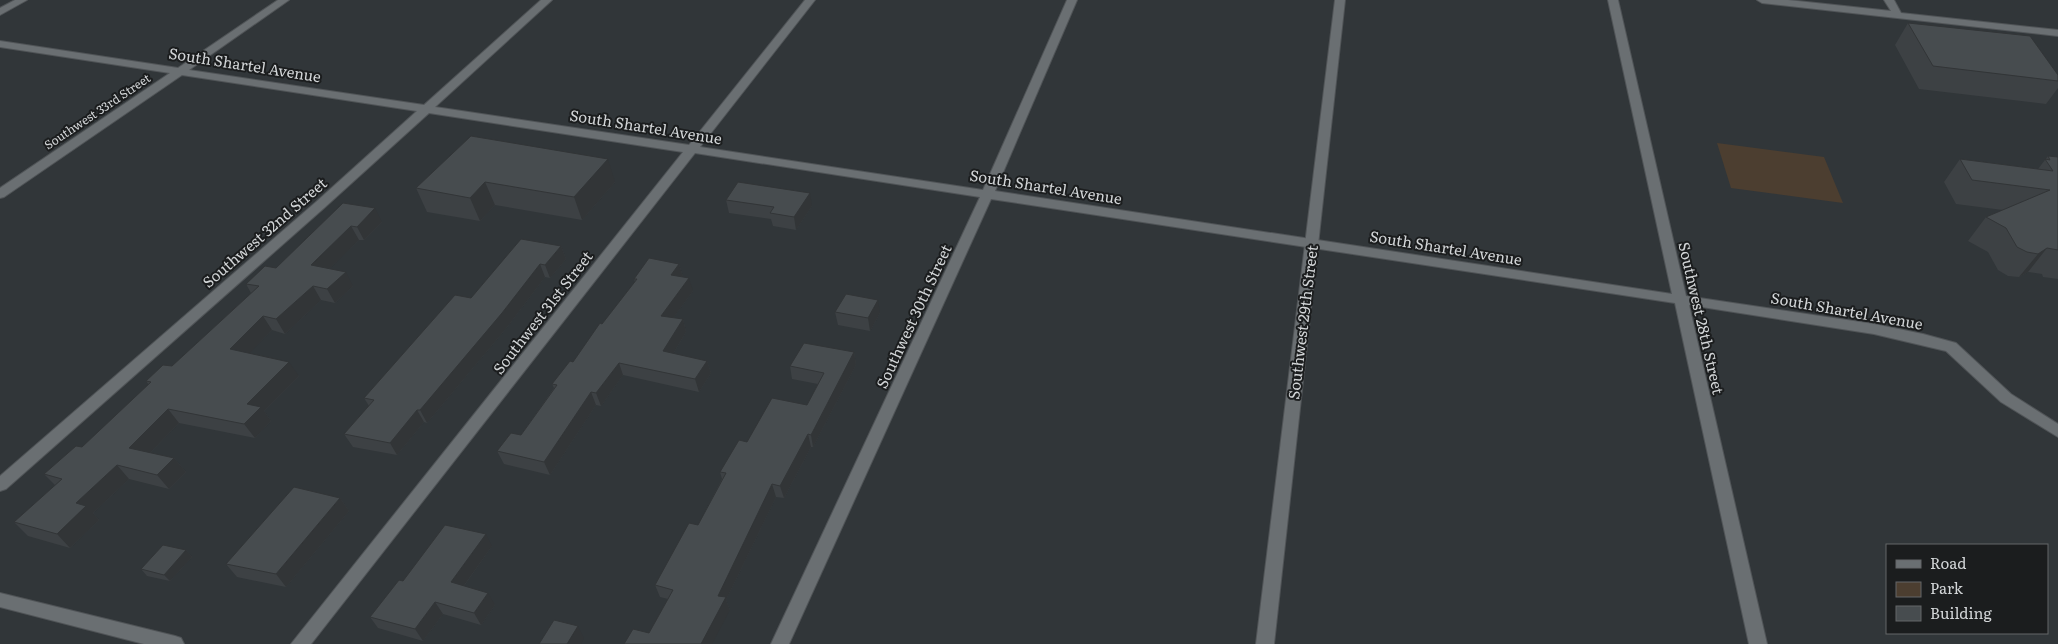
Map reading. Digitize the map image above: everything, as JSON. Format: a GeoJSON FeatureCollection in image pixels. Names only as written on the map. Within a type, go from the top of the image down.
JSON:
{"type":"FeatureCollection","features":[{"type":"Feature","properties":{"kind":"street"},"geometry":{"type":"LineString","coordinates":[[0,12],[22,0]]}},
{"type":"Feature","properties":{"kind":"street","name":"Southwest 33rd Street"},"geometry":{"type":"LineString","coordinates":[[0,194],[284,0]]}},
{"type":"Feature","properties":{"kind":"street","name":"Southwest 32nd Street"},"geometry":{"type":"LineString","coordinates":[[0,485],[428,108],[547,0]]}},
{"type":"Feature","properties":{"kind":"street","name":"Southwest 31st Street"},"geometry":{"type":"LineString","coordinates":[[300,644],[810,0]]}},
{"type":"Feature","properties":{"kind":"street","name":"Southwest 30th Street"},"geometry":{"type":"LineString","coordinates":[[780,644],[988,193],[1072,0]]}},
{"type":"Feature","properties":{"kind":"street","name":"Southwest 29th Street"},"geometry":{"type":"LineString","coordinates":[[1265,644],[1340,0]]}},
{"type":"Feature","properties":{"kind":"street","name":"Southwest 28th Street"},"geometry":{"type":"LineString","coordinates":[[1613,0],[1758,644]]}},
{"type":"Feature","properties":{"kind":"street"},"geometry":{"type":"LineString","coordinates":[[1762,0],[2058,33]]}},
{"type":"Feature","properties":{"kind":"street"},"geometry":{"type":"LineString","coordinates":[[1889,0],[1898,15]]}},
{"type":"Feature","properties":{"kind":"street","name":"South Shartel Avenue"},"geometry":{"type":"LineString","coordinates":[[0,44],[1874,329],[1951,347],[2006,398],[2058,431]]}},
{"type":"Feature","properties":{"kind":"street"},"geometry":{"type":"LineString","coordinates":[[0,600],[174,644]]}},
{"type":"Feature","properties":{"kind":"green space"},"geometry":{"type":"Polygon","coordinates":[[[1717,143],[1824,157],[1843,203],[1731,188],[1717,143]]]}},
{"type":"Feature","properties":{"kind":"building"},"geometry":{"type":"Polygon","coordinates":[[[1908,23],[2030,36],[2058,75],[2058,81],[1933,66],[1908,23]]]}},
{"type":"Feature","properties":{"kind":"building"},"geometry":{"type":"Polygon","coordinates":[[[471,136],[608,159],[574,197],[485,182],[470,198],[416,188],[471,136]]]}},
{"type":"Feature","properties":{"kind":"building"},"geometry":{"type":"Polygon","coordinates":[[[2048,156],[2058,157],[2058,250],[2047,248],[2038,254],[2027,252],[2017,247],[2006,228],[1986,217],[2050,190],[1972,180],[1960,159],[2053,171],[2045,159],[2050,160],[2048,156]]]}},
{"type":"Feature","properties":{"kind":"building"},"geometry":{"type":"Polygon","coordinates":[[[738,182],[810,193],[794,217],[770,213],[774,207],[726,200],[738,182]]]}},
{"type":"Feature","properties":{"kind":"building"},"geometry":{"type":"Polygon","coordinates":[[[343,203],[375,208],[357,227],[351,226],[311,265],[346,272],[327,289],[313,286],[276,319],[263,316],[230,349],[289,362],[247,404],[261,407],[244,424],[168,409],[129,448],[174,458],[157,475],[117,465],[76,503],[86,506],[57,534],[14,522],[62,479],[44,474],[76,446],[82,447],[151,382],[146,381],[163,365],[172,366],[259,286],[246,284],[265,266],[276,268],[343,203]]]}},
{"type":"Feature","properties":{"kind":"building"},"geometry":{"type":"Polygon","coordinates":[[[521,239],[561,246],[545,265],[540,264],[502,313],[390,443],[344,434],[374,400],[364,398],[455,295],[471,298],[521,239]]]}},
{"type":"Feature","properties":{"kind":"building"},"geometry":{"type":"Polygon","coordinates":[[[649,258],[679,264],[671,275],[689,278],[661,316],[683,319],[663,351],[707,361],[695,379],[619,363],[596,393],[591,392],[544,462],[497,451],[511,433],[521,435],[557,385],[552,384],[570,361],[573,362],[600,323],[602,324],[637,279],[634,279],[649,258]]]}},
{"type":"Feature","properties":{"kind":"building"},"geometry":{"type":"Polygon","coordinates":[[[846,294],[878,300],[868,318],[835,312],[846,294]]]}},
{"type":"Feature","properties":{"kind":"building"},"geometry":{"type":"Polygon","coordinates":[[[804,343],[854,352],[811,435],[808,434],[780,486],[772,484],[718,596],[726,597],[701,644],[624,644],[633,629],[649,633],[673,590],[655,585],[689,523],[698,525],[726,473],[720,472],[739,440],[747,442],[772,398],[807,405],[824,373],[790,366],[804,343]]]}},
{"type":"Feature","properties":{"kind":"building"},"geometry":{"type":"Polygon","coordinates":[[[294,487],[340,498],[276,574],[226,564],[294,487]]]}},
{"type":"Feature","properties":{"kind":"building"},"geometry":{"type":"Polygon","coordinates":[[[445,525],[486,534],[451,582],[488,593],[474,613],[435,602],[415,629],[370,617],[399,580],[403,581],[445,525]]]}},
{"type":"Feature","properties":{"kind":"building"},"geometry":{"type":"Polygon","coordinates":[[[163,545],[186,550],[164,575],[141,569],[163,545]]]}},
{"type":"Feature","properties":{"kind":"building"},"geometry":{"type":"Polygon","coordinates":[[[554,620],[578,626],[567,644],[539,644],[554,620]]]}}]}
